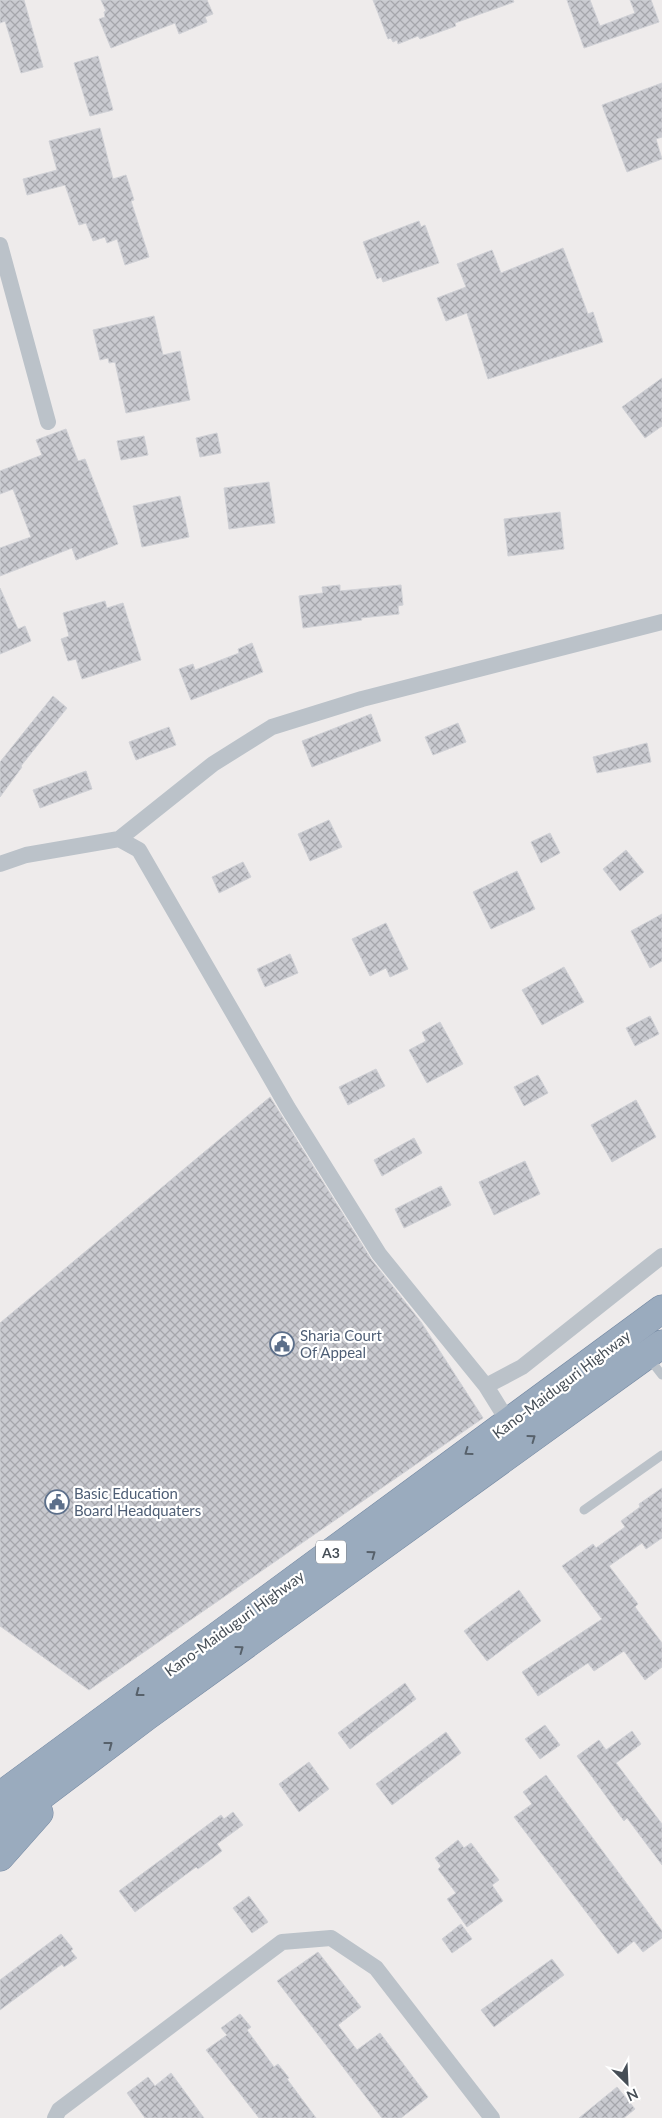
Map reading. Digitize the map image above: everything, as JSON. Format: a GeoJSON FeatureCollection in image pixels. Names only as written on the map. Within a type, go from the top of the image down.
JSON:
{"type":"FeatureCollection","features":[{"type":"Feature","properties":{"kind":"highway","name":"Kano-Maiduguri Highway"},"geometry":{"type":"LineString","coordinates":[[0,1796],[662,1309]]}},
{"type":"Feature","properties":{"kind":"highway","name":"Kano-Maiduguri Highway"},"geometry":{"type":"LineString","coordinates":[[0,1827],[147,1716],[657,1358]]}},
{"type":"Feature","properties":{"kind":"highway","name":"A3"},"geometry":{"type":"LineString","coordinates":[[0,1856],[76,1770]]}},
{"type":"Feature","properties":{"kind":"street"},"geometry":{"type":"LineString","coordinates":[[0,245],[2,262],[48,422]]}},
{"type":"Feature","properties":{"kind":"street"},"geometry":{"type":"LineString","coordinates":[[0,864],[26,854],[119,839],[214,764],[272,727],[362,699],[662,622]]}},
{"type":"Feature","properties":{"kind":"street"},"geometry":{"type":"LineString","coordinates":[[119,839],[140,850],[288,1108],[379,1254],[486,1386],[509,1423]]}},
{"type":"Feature","properties":{"kind":"street"},"geometry":{"type":"LineString","coordinates":[[486,1386],[522,1367],[662,1256]]}},
{"type":"Feature","properties":{"kind":"street"},"geometry":{"type":"LineString","coordinates":[[55,2118],[59,2110],[282,1942],[331,1938],[376,1968],[492,2118]]}},
{"type":"Feature","properties":{"kind":"lane"},"geometry":{"type":"LineString","coordinates":[[584,1510],[662,1455]]}},
{"type":"Feature","properties":{"kind":"building"},"geometry":{"type":"Polygon","coordinates":[[[0,0],[24,0],[43,67],[21,73],[5,21],[0,23],[0,0]]]}},
{"type":"Feature","properties":{"kind":"building"},"geometry":{"type":"Polygon","coordinates":[[[101,0],[207,0],[213,14],[205,17],[207,22],[179,34],[175,23],[111,48],[99,19],[105,17],[104,12],[106,11],[101,0]]]}},
{"type":"Feature","properties":{"kind":"building"},"geometry":{"type":"Polygon","coordinates":[[[373,0],[513,0],[514,2],[455,23],[456,26],[420,39],[418,36],[398,44],[397,40],[393,42],[391,38],[388,39],[373,0]]]}},
{"type":"Feature","properties":{"kind":"building"},"geometry":{"type":"Polygon","coordinates":[[[567,0],[590,0],[600,26],[635,13],[630,0],[651,0],[659,22],[584,48],[567,0]]]}},
{"type":"Feature","properties":{"kind":"building"},"geometry":{"type":"Polygon","coordinates":[[[98,56],[113,110],[90,116],[74,63],[98,56]]]}},
{"type":"Feature","properties":{"kind":"building"},"geometry":{"type":"Polygon","coordinates":[[[662,83],[662,137],[656,139],[662,159],[627,172],[602,105],[662,83]]]}},
{"type":"Feature","properties":{"kind":"building"},"geometry":{"type":"Polygon","coordinates":[[[100,128],[113,179],[126,175],[134,200],[131,201],[149,257],[125,265],[117,239],[107,243],[105,237],[93,241],[86,223],[79,225],[65,185],[27,195],[23,179],[57,170],[49,141],[100,128]]]}},
{"type":"Feature","properties":{"kind":"building"},"geometry":{"type":"Polygon","coordinates":[[[419,221],[421,227],[425,225],[439,263],[383,282],[381,277],[377,279],[363,242],[419,221]]]}},
{"type":"Feature","properties":{"kind":"building"},"geometry":{"type":"Polygon","coordinates":[[[563,248],[588,314],[593,312],[603,342],[488,379],[467,313],[446,321],[437,298],[466,287],[457,264],[492,250],[501,273],[563,248]]]}},
{"type":"Feature","properties":{"kind":"building"},"geometry":{"type":"Polygon","coordinates":[[[154,316],[163,355],[180,351],[190,400],[126,413],[115,362],[109,363],[108,358],[100,360],[93,330],[154,316]]]}},
{"type":"Feature","properties":{"kind":"building"},"geometry":{"type":"Polygon","coordinates":[[[662,378],[662,426],[645,438],[622,407],[662,378]]]}},
{"type":"Feature","properties":{"kind":"building"},"geometry":{"type":"Polygon","coordinates":[[[66,429],[78,461],[85,459],[118,544],[76,560],[72,548],[0,576],[0,548],[31,537],[13,489],[0,494],[0,471],[42,455],[36,440],[66,429]]]}},
{"type":"Feature","properties":{"kind":"building"},"geometry":{"type":"Polygon","coordinates":[[[217,433],[221,453],[200,457],[196,438],[217,433]]]}},
{"type":"Feature","properties":{"kind":"building"},"geometry":{"type":"Polygon","coordinates":[[[144,436],[148,455],[121,460],[117,441],[144,436]]]}},
{"type":"Feature","properties":{"kind":"building"},"geometry":{"type":"Polygon","coordinates":[[[269,482],[275,523],[229,529],[224,488],[269,482]]]}},
{"type":"Feature","properties":{"kind":"building"},"geometry":{"type":"Polygon","coordinates":[[[180,496],[189,537],[142,547],[133,506],[180,496]]]}},
{"type":"Feature","properties":{"kind":"building"},"geometry":{"type":"Polygon","coordinates":[[[560,512],[564,549],[508,556],[504,519],[560,512]]]}},
{"type":"Feature","properties":{"kind":"building"},"geometry":{"type":"Polygon","coordinates":[[[340,585],[340,591],[401,585],[403,605],[398,606],[399,614],[361,618],[362,620],[303,628],[299,596],[323,593],[322,587],[340,585]]]}},
{"type":"Feature","properties":{"kind":"building"},"geometry":{"type":"Polygon","coordinates":[[[0,588],[18,629],[25,626],[31,641],[0,654],[0,588]]]}},
{"type":"Feature","properties":{"kind":"building"},"geometry":{"type":"Polygon","coordinates":[[[105,601],[107,608],[123,603],[141,660],[82,679],[76,659],[68,661],[61,639],[69,636],[63,613],[105,601]]]}},
{"type":"Feature","properties":{"kind":"building"},"geometry":{"type":"Polygon","coordinates":[[[252,643],[263,672],[191,700],[179,669],[193,664],[195,670],[239,653],[238,649],[252,643]]]}},
{"type":"Feature","properties":{"kind":"building"},"geometry":{"type":"Polygon","coordinates":[[[53,696],[67,708],[21,766],[0,797],[0,762],[53,696]]]}},
{"type":"Feature","properties":{"kind":"building"},"geometry":{"type":"Polygon","coordinates":[[[371,714],[381,741],[312,767],[302,741],[371,714]]]}},
{"type":"Feature","properties":{"kind":"building"},"geometry":{"type":"Polygon","coordinates":[[[458,723],[466,742],[433,755],[425,737],[458,723]]]}},
{"type":"Feature","properties":{"kind":"building"},"geometry":{"type":"Polygon","coordinates":[[[169,727],[176,745],[136,760],[129,742],[169,727]]]}},
{"type":"Feature","properties":{"kind":"building"},"geometry":{"type":"Polygon","coordinates":[[[647,743],[651,762],[597,773],[593,757],[647,743]]]}},
{"type":"Feature","properties":{"kind":"building"},"geometry":{"type":"Polygon","coordinates":[[[86,771],[92,789],[40,808],[33,790],[86,771]]]}},
{"type":"Feature","properties":{"kind":"building"},"geometry":{"type":"Polygon","coordinates":[[[329,820],[342,847],[310,861],[298,834],[329,820]]]}},
{"type":"Feature","properties":{"kind":"building"},"geometry":{"type":"Polygon","coordinates":[[[550,833],[560,853],[541,863],[531,842],[550,833]]]}},
{"type":"Feature","properties":{"kind":"building"},"geometry":{"type":"Polygon","coordinates":[[[626,850],[644,872],[620,891],[603,869],[626,850]]]}},
{"type":"Feature","properties":{"kind":"building"},"geometry":{"type":"Polygon","coordinates":[[[243,862],[251,877],[219,893],[212,877],[243,862]]]}},
{"type":"Feature","properties":{"kind":"building"},"geometry":{"type":"Polygon","coordinates":[[[517,871],[535,909],[491,929],[473,892],[517,871]]]}},
{"type":"Feature","properties":{"kind":"building"},"geometry":{"type":"Polygon","coordinates":[[[662,914],[662,961],[650,968],[631,931],[662,914]]]}},
{"type":"Feature","properties":{"kind":"building"},"geometry":{"type":"Polygon","coordinates":[[[386,923],[408,969],[390,977],[386,968],[370,976],[352,939],[386,923]]]}},
{"type":"Feature","properties":{"kind":"building"},"geometry":{"type":"Polygon","coordinates":[[[290,954],[298,973],[265,987],[257,969],[290,954]]]}},
{"type":"Feature","properties":{"kind":"building"},"geometry":{"type":"Polygon","coordinates":[[[564,967],[584,1002],[542,1025],[522,990],[564,967]]]}},
{"type":"Feature","properties":{"kind":"building"},"geometry":{"type":"Polygon","coordinates":[[[650,1016],[659,1034],[635,1046],[626,1028],[650,1016]]]}},
{"type":"Feature","properties":{"kind":"building"},"geometry":{"type":"Polygon","coordinates":[[[440,1022],[463,1064],[427,1083],[409,1050],[426,1041],[422,1032],[440,1022]]]}},
{"type":"Feature","properties":{"kind":"building"},"geometry":{"type":"Polygon","coordinates":[[[376,1069],[385,1086],[348,1105],[339,1087],[376,1069]]]}},
{"type":"Feature","properties":{"kind":"building"},"geometry":{"type":"Polygon","coordinates":[[[538,1075],[548,1093],[524,1106],[514,1087],[538,1075]]]}},
{"type":"Feature","properties":{"kind":"building"},"geometry":{"type":"Polygon","coordinates":[[[270,1097],[371,1259],[421,1322],[483,1418],[89,1690],[0,1626],[0,1323],[270,1097]]]}},
{"type":"Feature","properties":{"kind":"building"},"geometry":{"type":"Polygon","coordinates":[[[636,1100],[656,1137],[612,1162],[591,1125],[636,1100]]]}},
{"type":"Feature","properties":{"kind":"building"},"geometry":{"type":"Polygon","coordinates":[[[414,1138],[422,1153],[382,1176],[374,1160],[414,1138]]]}},
{"type":"Feature","properties":{"kind":"building"},"geometry":{"type":"Polygon","coordinates":[[[525,1161],[540,1194],[494,1215],[479,1182],[525,1161]]]}},
{"type":"Feature","properties":{"kind":"building"},"geometry":{"type":"Polygon","coordinates":[[[441,1186],[451,1205],[404,1228],[395,1209],[441,1186]]]}},
{"type":"Feature","properties":{"kind":"building"},"geometry":{"type":"Polygon","coordinates":[[[662,1488],[662,1538],[646,1549],[642,1543],[609,1566],[638,1604],[635,1607],[662,1643],[662,1667],[645,1680],[624,1651],[594,1671],[588,1663],[538,1696],[522,1672],[602,1619],[562,1566],[593,1544],[596,1548],[625,1527],[621,1521],[640,1507],[639,1504],[662,1488]]]}},
{"type":"Feature","properties":{"kind":"building"},"geometry":{"type":"Polygon","coordinates":[[[519,1590],[541,1621],[487,1661],[464,1631],[519,1590]]]}},
{"type":"Feature","properties":{"kind":"building"},"geometry":{"type":"Polygon","coordinates":[[[405,1683],[416,1699],[350,1749],[338,1733],[405,1683]]]}},
{"type":"Feature","properties":{"kind":"building"},"geometry":{"type":"Polygon","coordinates":[[[545,1725],[560,1745],[540,1759],[525,1739],[545,1725]]]}},
{"type":"Feature","properties":{"kind":"building"},"geometry":{"type":"Polygon","coordinates":[[[632,1731],[641,1744],[616,1763],[662,1824],[662,1865],[627,1818],[624,1821],[577,1756],[599,1740],[606,1750],[632,1731]]]}},
{"type":"Feature","properties":{"kind":"building"},"geometry":{"type":"Polygon","coordinates":[[[446,1732],[461,1753],[392,1805],[376,1784],[446,1732]]]}},
{"type":"Feature","properties":{"kind":"building"},"geometry":{"type":"Polygon","coordinates":[[[309,1762],[329,1789],[299,1812],[279,1784],[309,1762]]]}},
{"type":"Feature","properties":{"kind":"building"},"geometry":{"type":"Polygon","coordinates":[[[546,1775],[662,1931],[662,1938],[643,1952],[634,1941],[618,1954],[514,1817],[532,1804],[523,1792],[546,1775]]]}},
{"type":"Feature","properties":{"kind":"building"},"geometry":{"type":"Polygon","coordinates":[[[233,1812],[243,1825],[217,1844],[222,1851],[198,1869],[196,1867],[135,1912],[119,1891],[221,1815],[224,1819],[233,1812]]]}},
{"type":"Feature","properties":{"kind":"building"},"geometry":{"type":"Polygon","coordinates":[[[458,1840],[464,1848],[471,1843],[499,1880],[492,1885],[503,1901],[467,1927],[447,1899],[456,1893],[438,1869],[441,1866],[435,1858],[458,1840]]]}},
{"type":"Feature","properties":{"kind":"building"},"geometry":{"type":"Polygon","coordinates":[[[249,1896],[268,1922],[252,1933],[233,1908],[249,1896]]]}},
{"type":"Feature","properties":{"kind":"building"},"geometry":{"type":"Polygon","coordinates":[[[461,1924],[472,1939],[452,1953],[442,1939],[461,1924]]]}},
{"type":"Feature","properties":{"kind":"building"},"geometry":{"type":"Polygon","coordinates":[[[61,1934],[73,1949],[71,1951],[77,1958],[64,1967],[62,1964],[0,2010],[0,1980],[61,1934]]]}},
{"type":"Feature","properties":{"kind":"building"},"geometry":{"type":"Polygon","coordinates":[[[318,1952],[361,2007],[338,2025],[357,2050],[380,2033],[428,2097],[401,2118],[382,2118],[277,1981],[318,1952]]]}},
{"type":"Feature","properties":{"kind":"building"},"geometry":{"type":"Polygon","coordinates":[[[552,1959],[564,1975],[494,2027],[481,2010],[552,1959]]]}},
{"type":"Feature","properties":{"kind":"building"},"geometry":{"type":"Polygon","coordinates":[[[240,2014],[251,2027],[247,2030],[274,2067],[278,2064],[316,2118],[259,2118],[206,2050],[227,2035],[221,2028],[240,2014]]]}},
{"type":"Feature","properties":{"kind":"building"},"geometry":{"type":"Polygon","coordinates":[[[171,2073],[204,2118],[145,2118],[127,2093],[148,2077],[155,2086],[171,2073]]]}},
{"type":"Feature","properties":{"kind":"building"},"geometry":{"type":"Polygon","coordinates":[[[617,2087],[635,2109],[624,2118],[579,2118],[617,2087]]]}},
{"type":"Feature","properties":{"kind":"place","name":"Sharia Court Of Appeal"},"geometry":{"type":"Point","coordinates":[282,1344]}},
{"type":"Feature","properties":{"kind":"place","name":"Basic Education Board Headquaters"},"geometry":{"type":"Point","coordinates":[57,1502]}}]}
